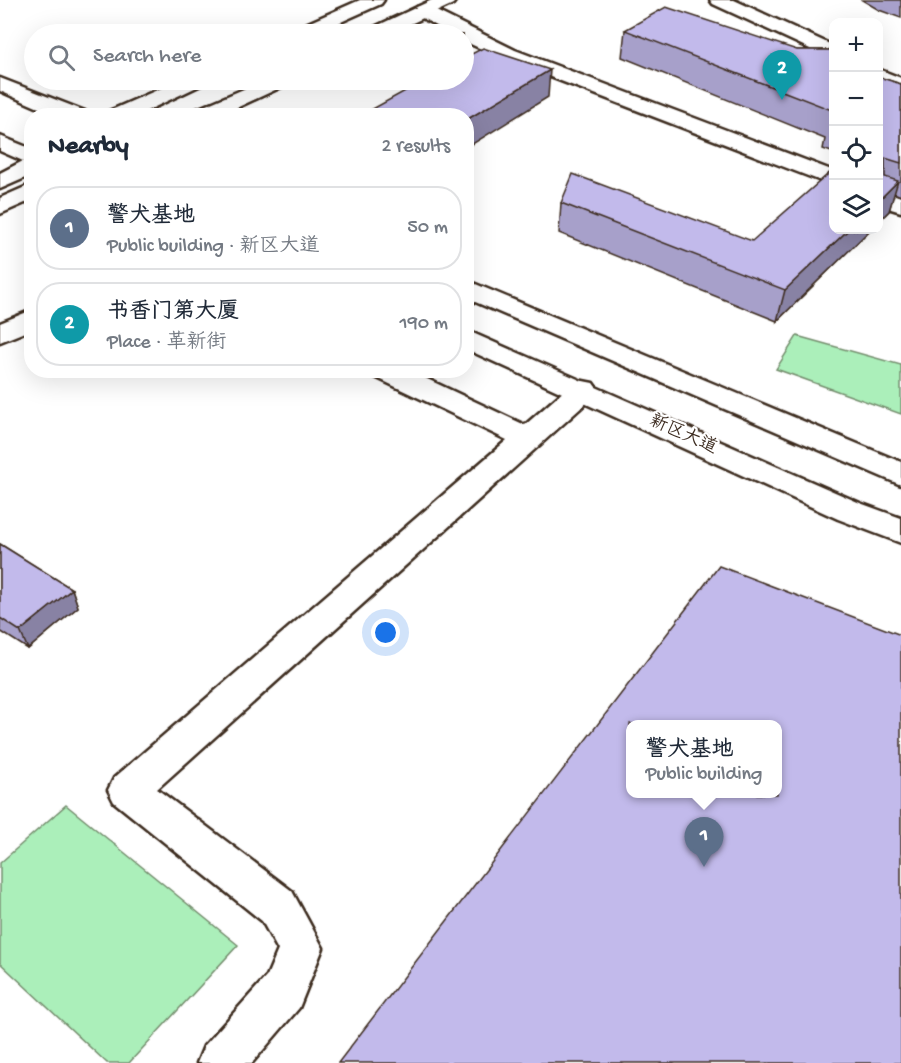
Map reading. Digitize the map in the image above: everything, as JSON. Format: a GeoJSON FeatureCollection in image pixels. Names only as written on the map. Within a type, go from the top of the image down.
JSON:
{"type":"FeatureCollection","features":[{"type":"Feature","properties":{"kind":"main road"},"geometry":{"type":"LineString","coordinates":[[321,24],[375,0]]}},
{"type":"Feature","properties":{"kind":"main road"},"geometry":{"type":"LineString","coordinates":[[396,24],[447,0]]}},
{"type":"Feature","properties":{"kind":"main road"},"geometry":{"type":"LineString","coordinates":[[719,0],[829,52]]}},
{"type":"Feature","properties":{"kind":"main road"},"geometry":{"type":"LineString","coordinates":[[424,11],[448,24]]}},
{"type":"Feature","properties":{"kind":"main road"},"geometry":{"type":"LineString","coordinates":[[474,38],[508,54],[829,177]]}},
{"type":"Feature","properties":{"kind":"main road"},"geometry":{"type":"LineString","coordinates":[[883,77],[901,86]]}},
{"type":"Feature","properties":{"kind":"main road"},"geometry":{"type":"LineString","coordinates":[[0,84],[58,108]]}},
{"type":"Feature","properties":{"kind":"main road"},"geometry":{"type":"LineString","coordinates":[[135,108],[174,90]]}},
{"type":"Feature","properties":{"kind":"main road"},"geometry":{"type":"LineString","coordinates":[[218,108],[258,90]]}},
{"type":"Feature","properties":{"kind":"main road"},"geometry":{"type":"LineString","coordinates":[[0,143],[24,154]]}},
{"type":"Feature","properties":{"kind":"main road"},"geometry":{"type":"LineString","coordinates":[[0,182],[24,169]]}},
{"type":"Feature","properties":{"kind":"main road"},"geometry":{"type":"LineString","coordinates":[[0,207],[24,195]]}},
{"type":"Feature","properties":{"kind":"main road"},"geometry":{"type":"LineString","coordinates":[[883,198],[901,205]]}},
{"type":"Feature","properties":{"kind":"main road"},"geometry":{"type":"LineString","coordinates":[[474,291],[901,474]]}},
{"type":"Feature","properties":{"kind":"main road"},"geometry":{"type":"LineString","coordinates":[[0,334],[24,322]]}},
{"type":"Feature","properties":{"kind":"main road","name":"新区大道"},"geometry":{"type":"LineString","coordinates":[[474,342],[849,511],[901,531]]}},
{"type":"Feature","properties":{"kind":"main road"},"geometry":{"type":"LineString","coordinates":[[400,378],[528,438]]}},
{"type":"Feature","properties":{"kind":"main road"},"geometry":{"type":"LineString","coordinates":[[220,1063],[283,992],[301,948],[278,906],[128,790],[584,390]]}},
{"type":"Feature","properties":{"kind":"green space"},"geometry":{"type":"Polygon","coordinates":[[[797,336],[901,365],[901,414],[776,369],[797,336]]]}},
{"type":"Feature","properties":{"kind":"green space"},"geometry":{"type":"Polygon","coordinates":[[[66,805],[238,945],[129,1063],[107,1063],[0,963],[0,863],[66,805]]]}},
{"type":"Feature","properties":{"kind":"building"},"geometry":{"type":"Polygon","coordinates":[[[666,7],[797,50],[829,50],[829,109],[625,30],[666,7]]]}},
{"type":"Feature","properties":{"kind":"building"},"geometry":{"type":"Polygon","coordinates":[[[483,48],[550,70],[474,115],[474,108],[374,108],[407,90],[474,90],[474,53],[483,48]]]}},
{"type":"Feature","properties":{"kind":"building"},"geometry":{"type":"Polygon","coordinates":[[[883,78],[901,84],[901,163],[885,158],[885,177],[898,181],[883,196],[883,78]]]}},
{"type":"Feature","properties":{"kind":"building"},"geometry":{"type":"Polygon","coordinates":[[[829,173],[829,234],[844,234],[785,290],[561,203],[573,174],[752,241],[829,173]]]}},
{"type":"Feature","properties":{"kind":"building"},"geometry":{"type":"Polygon","coordinates":[[[0,544],[72,589],[20,631],[0,618],[0,544]]]}},
{"type":"Feature","properties":{"kind":"building"},"geometry":{"type":"Polygon","coordinates":[[[719,566],[901,635],[901,1063],[338,1063],[719,566]]]}},
{"type":"Feature","properties":{"kind":"place","name":"书香门第大厦"},"geometry":{"type":"Point","coordinates":[782,100]}},
{"type":"Feature","properties":{"kind":"place","name":"警犬基地"},"geometry":{"type":"Point","coordinates":[704,867]}}]}
